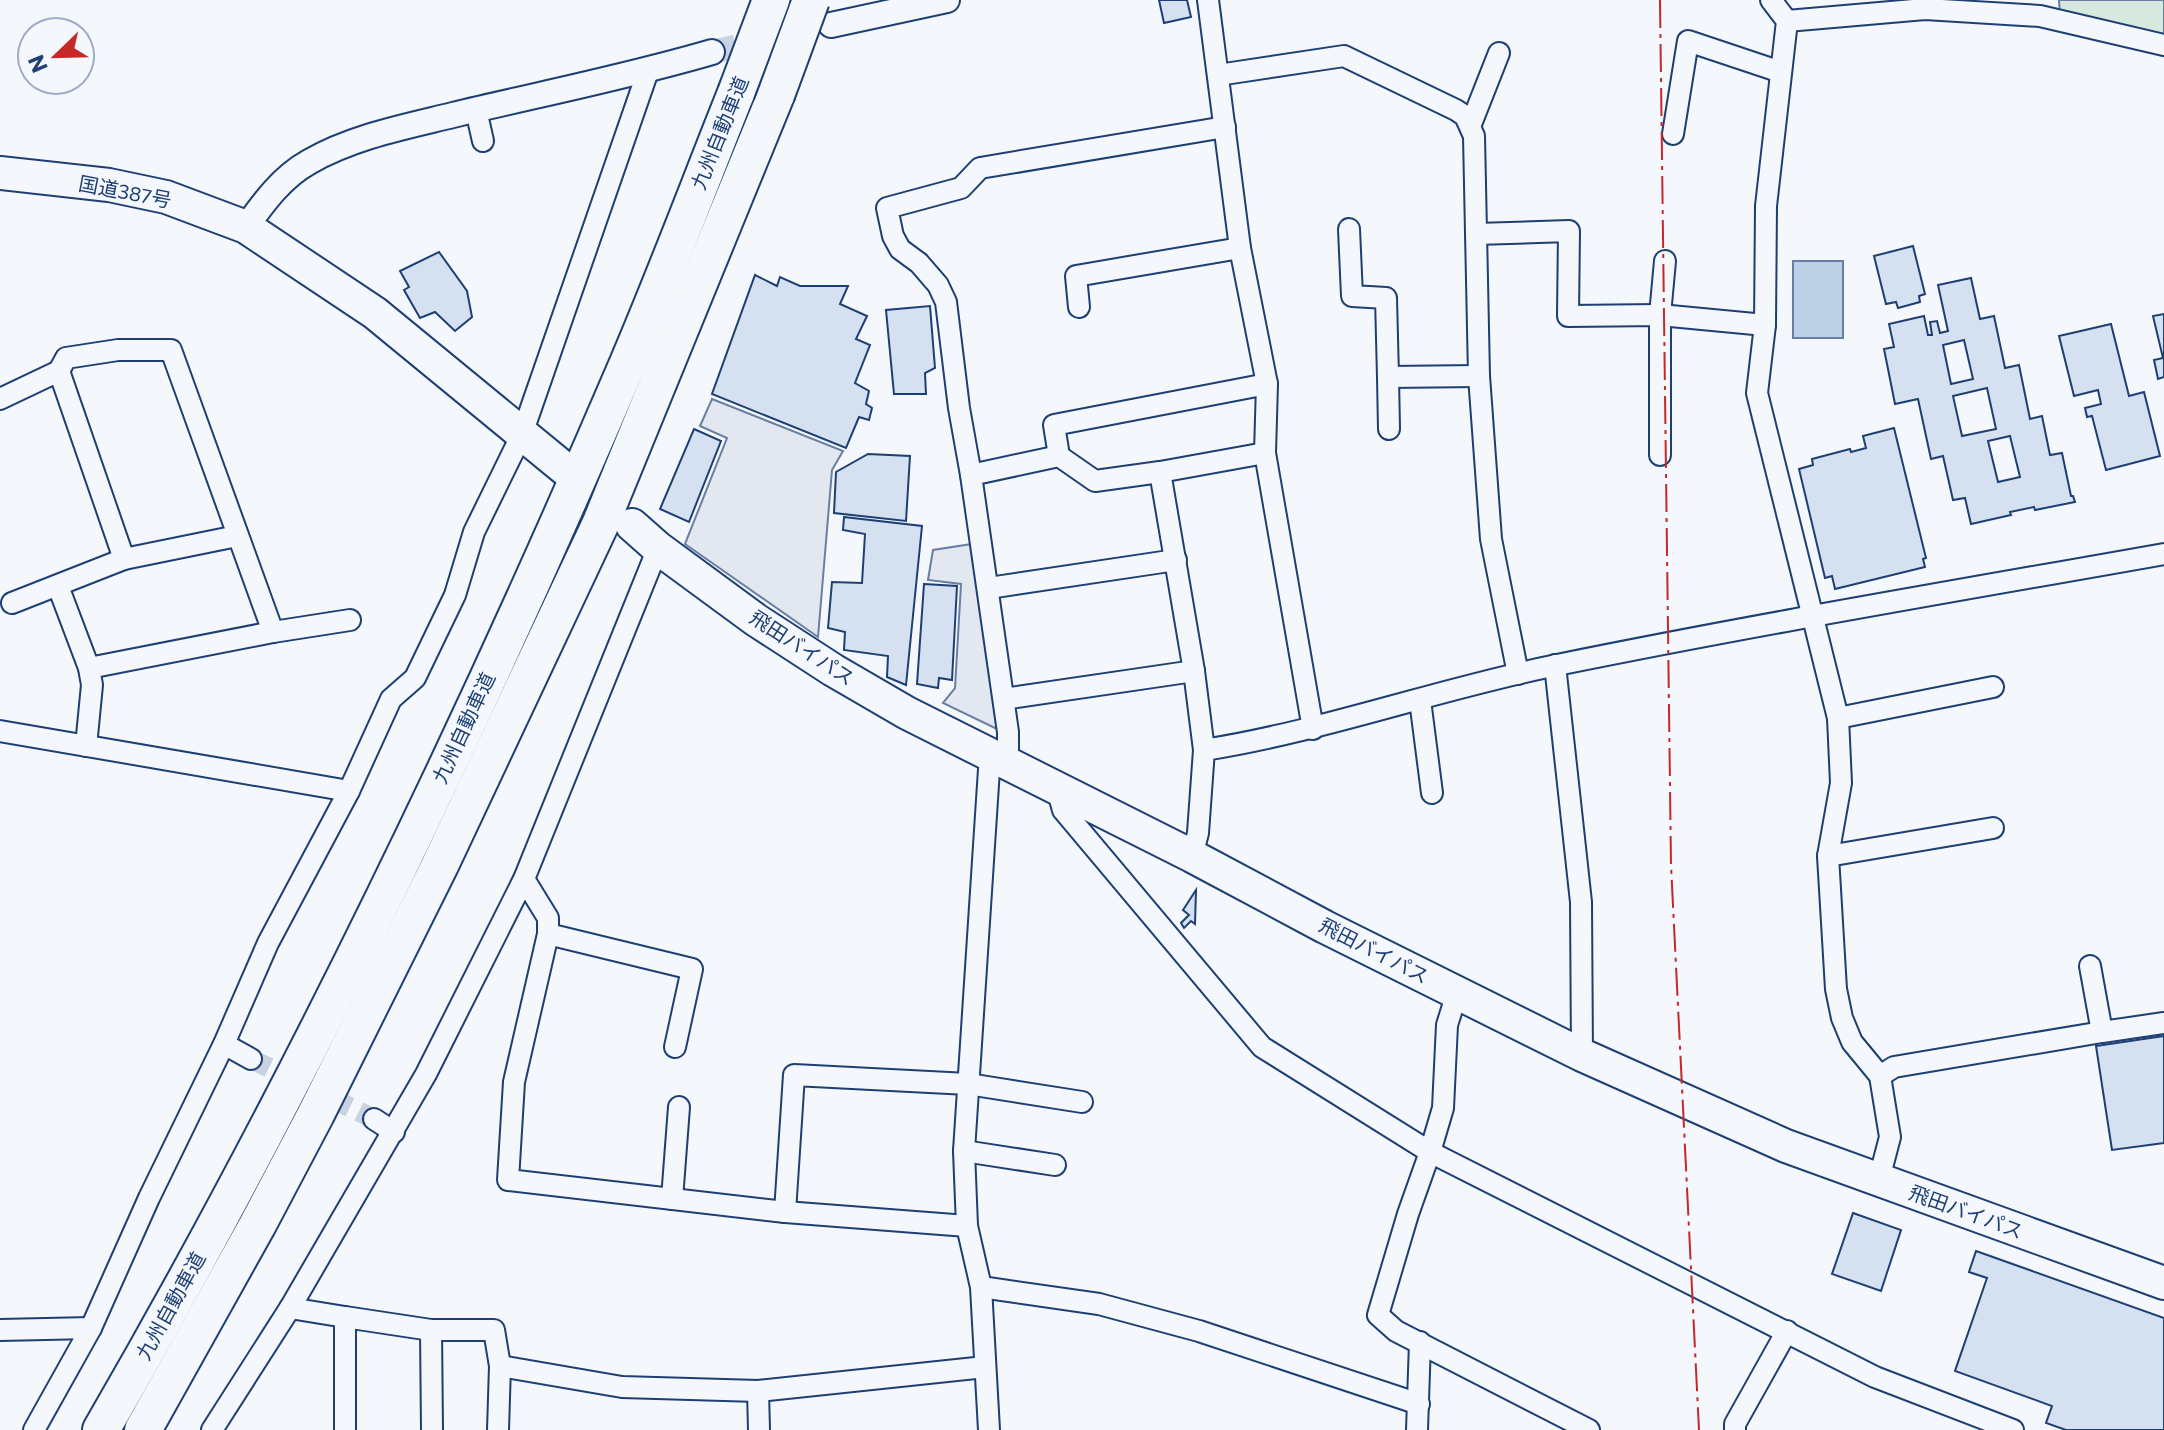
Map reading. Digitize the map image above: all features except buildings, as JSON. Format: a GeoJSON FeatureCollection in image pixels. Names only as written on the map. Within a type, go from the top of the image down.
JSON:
{"type":"FeatureCollection","features":[{"type":"Feature","properties":{"kind":"highway","name":"九州自動車道"},"geometry":{"type":"LineString","coordinates":[[101,1430],[288,1089],[482,694],[629,361],[771,0]]}},
{"type":"Feature","properties":{"kind":"highway","name":"九州自動車道"},"geometry":{"type":"LineString","coordinates":[[143,1430],[280,1183],[440,865],[600,525],[776,95],[821,13]]}},
{"type":"Feature","properties":{"kind":"highway","name":"国道387号"},"geometry":{"type":"LineString","coordinates":[[0,173],[109,185],[166,197],[246,227]]}},
{"type":"Feature","properties":{"kind":"highway"},"geometry":{"type":"LineString","coordinates":[[246,227],[375,313],[565,469]]}},
{"type":"Feature","properties":{"kind":"highway","name":"飛田バイパス"},"geometry":{"type":"LineString","coordinates":[[632,525],[658,548],[756,620],[907,713],[1582,1055],[1786,1146],[2164,1283]]}},
{"type":"Feature","properties":{"kind":"street"},"geometry":{"type":"LineString","coordinates":[[821,13],[947,0]]}},
{"type":"Feature","properties":{"kind":"street"},"geometry":{"type":"LineString","coordinates":[[1208,0],[1240,248],[1267,384],[1265,453],[1313,729]]}},
{"type":"Feature","properties":{"kind":"street"},"geometry":{"type":"LineString","coordinates":[[1771,0],[1787,21],[1766,206],[1765,325],[1757,393],[1838,718],[1841,783],[1828,856],[1836,989],[1842,1018],[1852,1042],[1880,1076],[1890,1137],[1879,1179]]}},
{"type":"Feature","properties":{"kind":"street"},"geometry":{"type":"LineString","coordinates":[[1787,21],[1925,9],[2040,16],[2164,45]]}},
{"type":"Feature","properties":{"kind":"street"},"geometry":{"type":"LineString","coordinates":[[1673,134],[1688,41],[1781,72]]}},
{"type":"Feature","properties":{"kind":"street"},"geometry":{"type":"LineString","coordinates":[[246,227],[274,189],[306,163],[347,143],[648,71],[712,52]]}},
{"type":"Feature","properties":{"kind":"street"},"geometry":{"type":"LineString","coordinates":[[1471,124],[1499,53]]}},
{"type":"Feature","properties":{"kind":"street"},"geometry":{"type":"LineString","coordinates":[[1218,75],[1344,56],[1456,110],[1471,124],[1474,136],[1479,376],[1491,539],[1518,674]]}},
{"type":"Feature","properties":{"kind":"street"},"geometry":{"type":"LineString","coordinates":[[34,1430],[91,1328],[268,943],[349,791],[391,699],[415,678],[455,595],[474,532],[522,434],[648,71]]}},
{"type":"Feature","properties":{"kind":"street"},"geometry":{"type":"LineString","coordinates":[[476,110],[483,141]]}},
{"type":"Feature","properties":{"kind":"street"},"geometry":{"type":"LineString","coordinates":[[989,1430],[981,1287],[967,1226],[964,1151],[999,759],[1008,732],[946,302],[938,285],[919,263],[900,249],[893,236],[887,208],[961,188],[980,168],[1225,127]]}},
{"type":"Feature","properties":{"kind":"street"},"geometry":{"type":"LineString","coordinates":[[1349,229],[1352,296],[1386,298],[1389,429]]}},
{"type":"Feature","properties":{"kind":"street"},"geometry":{"type":"LineString","coordinates":[[1476,234],[1569,231],[1568,316],[1660,315],[1765,325]]}},
{"type":"Feature","properties":{"kind":"street"},"geometry":{"type":"LineString","coordinates":[[1079,307],[1076,276],[1240,248]]}},
{"type":"Feature","properties":{"kind":"street"},"geometry":{"type":"LineString","coordinates":[[1660,455],[1660,315],[1665,261]]}},
{"type":"Feature","properties":{"kind":"street"},"geometry":{"type":"LineString","coordinates":[[0,399],[59,371],[66,358],[118,350],[171,350],[273,632]]}},
{"type":"Feature","properties":{"kind":"street"},"geometry":{"type":"LineString","coordinates":[[59,371],[124,559]]}},
{"type":"Feature","properties":{"kind":"street"},"geometry":{"type":"LineString","coordinates":[[1388,377],[1479,376]]}},
{"type":"Feature","properties":{"kind":"street"},"geometry":{"type":"LineString","coordinates":[[1265,453],[1095,481],[1059,456],[1054,425],[1267,384]]}},
{"type":"Feature","properties":{"kind":"street"},"geometry":{"type":"LineString","coordinates":[[971,475],[1059,456]]}},
{"type":"Feature","properties":{"kind":"street"},"geometry":{"type":"LineString","coordinates":[[1160,472],[1194,671],[1204,750],[1198,833],[1192,856]]}},
{"type":"Feature","properties":{"kind":"street"},"geometry":{"type":"LineString","coordinates":[[12,603],[124,559],[237,536]]}},
{"type":"Feature","properties":{"kind":"street"},"geometry":{"type":"LineString","coordinates":[[212,1430],[290,1308],[426,1074],[524,879],[658,548]]}},
{"type":"Feature","properties":{"kind":"street"},"geometry":{"type":"LineString","coordinates":[[1204,750],[1313,729],[1555,665],[2164,554]]}},
{"type":"Feature","properties":{"kind":"street"},"geometry":{"type":"LineString","coordinates":[[989,588],[1176,560]]}},
{"type":"Feature","properties":{"kind":"street"},"geometry":{"type":"LineString","coordinates":[[58,586],[89,668],[92,685],[86,746]]}},
{"type":"Feature","properties":{"kind":"street"},"geometry":{"type":"LineString","coordinates":[[89,668],[350,620]]}},
{"type":"Feature","properties":{"kind":"street"},"geometry":{"type":"LineString","coordinates":[[1555,665],[1581,902],[1582,1055]]}},
{"type":"Feature","properties":{"kind":"street"},"geometry":{"type":"LineString","coordinates":[[1004,699],[1194,671]]}},
{"type":"Feature","properties":{"kind":"street"},"geometry":{"type":"LineString","coordinates":[[1838,718],[1993,687]]}},
{"type":"Feature","properties":{"kind":"street"},"geometry":{"type":"LineString","coordinates":[[1420,700],[1432,793]]}},
{"type":"Feature","properties":{"kind":"street"},"geometry":{"type":"LineString","coordinates":[[0,731],[349,791]]}},
{"type":"Feature","properties":{"kind":"street"},"geometry":{"type":"LineString","coordinates":[[1057,788],[1063,810],[1262,1047],[1430,1152],[1875,1377],[2013,1430]]}},
{"type":"Feature","properties":{"kind":"street"},"geometry":{"type":"LineString","coordinates":[[1828,856],[1993,828]]}},
{"type":"Feature","properties":{"kind":"street"},"geometry":{"type":"LineString","coordinates":[[524,879],[548,918],[548,934],[514,1082],[508,1180],[785,1212],[967,1226]]}},
{"type":"Feature","properties":{"kind":"street"},"geometry":{"type":"LineString","coordinates":[[548,934],[692,969],[675,1047]]}},
{"type":"Feature","properties":{"kind":"street"},"geometry":{"type":"LineString","coordinates":[[2090,966],[2102,1032]]}},
{"type":"Feature","properties":{"kind":"street"},"geometry":{"type":"LineString","coordinates":[[1457,993],[1447,1025],[1443,1108],[1378,1315],[1396,1331],[1589,1430]]}},
{"type":"Feature","properties":{"kind":"street"},"geometry":{"type":"LineString","coordinates":[[1880,1076],[1894,1067],[2164,1023]]}},
{"type":"Feature","properties":{"kind":"street"},"geometry":{"type":"LineString","coordinates":[[224,1044],[251,1059]]}},
{"type":"Feature","properties":{"kind":"street"},"geometry":{"type":"LineString","coordinates":[[785,1212],[794,1075],[968,1084],[1082,1102]]}},
{"type":"Feature","properties":{"kind":"street"},"geometry":{"type":"LineString","coordinates":[[672,1199],[679,1107]]}},
{"type":"Feature","properties":{"kind":"street"},"geometry":{"type":"LineString","coordinates":[[374,1119],[394,1132]]}},
{"type":"Feature","properties":{"kind":"street"},"geometry":{"type":"LineString","coordinates":[[964,1151],[1055,1165]]}},
{"type":"Feature","properties":{"kind":"street"},"geometry":{"type":"LineString","coordinates":[[981,1287],[1099,1304],[1199,1331],[1419,1404]]}},
{"type":"Feature","properties":{"kind":"street"},"geometry":{"type":"LineString","coordinates":[[290,1308],[431,1330],[494,1330],[500,1366],[498,1430]]}},
{"type":"Feature","properties":{"kind":"street"},"geometry":{"type":"LineString","coordinates":[[345,1317],[345,1430]]}},
{"type":"Feature","properties":{"kind":"street"},"geometry":{"type":"LineString","coordinates":[[0,1330],[91,1328]]}},
{"type":"Feature","properties":{"kind":"street"},"geometry":{"type":"LineString","coordinates":[[431,1330],[432,1430]]}},
{"type":"Feature","properties":{"kind":"street"},"geometry":{"type":"LineString","coordinates":[[1735,1430],[1735,1424],[1787,1331]]}},
{"type":"Feature","properties":{"kind":"street"},"geometry":{"type":"LineString","coordinates":[[1417,1430],[1420,1342]]}},
{"type":"Feature","properties":{"kind":"street"},"geometry":{"type":"LineString","coordinates":[[500,1366],[622,1387],[758,1391],[985,1367]]}},
{"type":"Feature","properties":{"kind":"street"},"geometry":{"type":"LineString","coordinates":[[758,1391],[759,1430]]}},
{"type":"Feature","properties":{"kind":"shaded area"},"geometry":{"type":"Polygon","coordinates":[[[2059,0],[2164,0],[2164,37],[2060,15],[2059,0]]]}},
{"type":"Feature","properties":{"kind":"shaded area"},"geometry":{"type":"Polygon","coordinates":[[[712,399],[843,451],[832,470],[818,637],[685,544],[727,438],[700,426],[712,399]]]}},
{"type":"Feature","properties":{"kind":"shaded area"},"geometry":{"type":"Polygon","coordinates":[[[972,544],[997,729],[943,703],[955,688],[961,584],[928,580],[933,550],[972,544]]]}},
{"type":"Feature","properties":{"kind":"water"},"geometry":{"type":"Polygon","coordinates":[[[1793,261],[1843,261],[1843,338],[1793,338],[1793,261]]]}},
{"type":"Feature","properties":{"kind":"tunnel"},"geometry":{"type":"LineString","coordinates":[[712,52],[766,40]]}},
{"type":"Feature","properties":{"kind":"tunnel"},"geometry":{"type":"LineString","coordinates":[[251,1059],[374,1119]]}},
{"type":"Feature","properties":{"kind":"power"},"geometry":{"type":"LineString","coordinates":[[1660,0],[1671,865],[1699,1430]]}}]}
